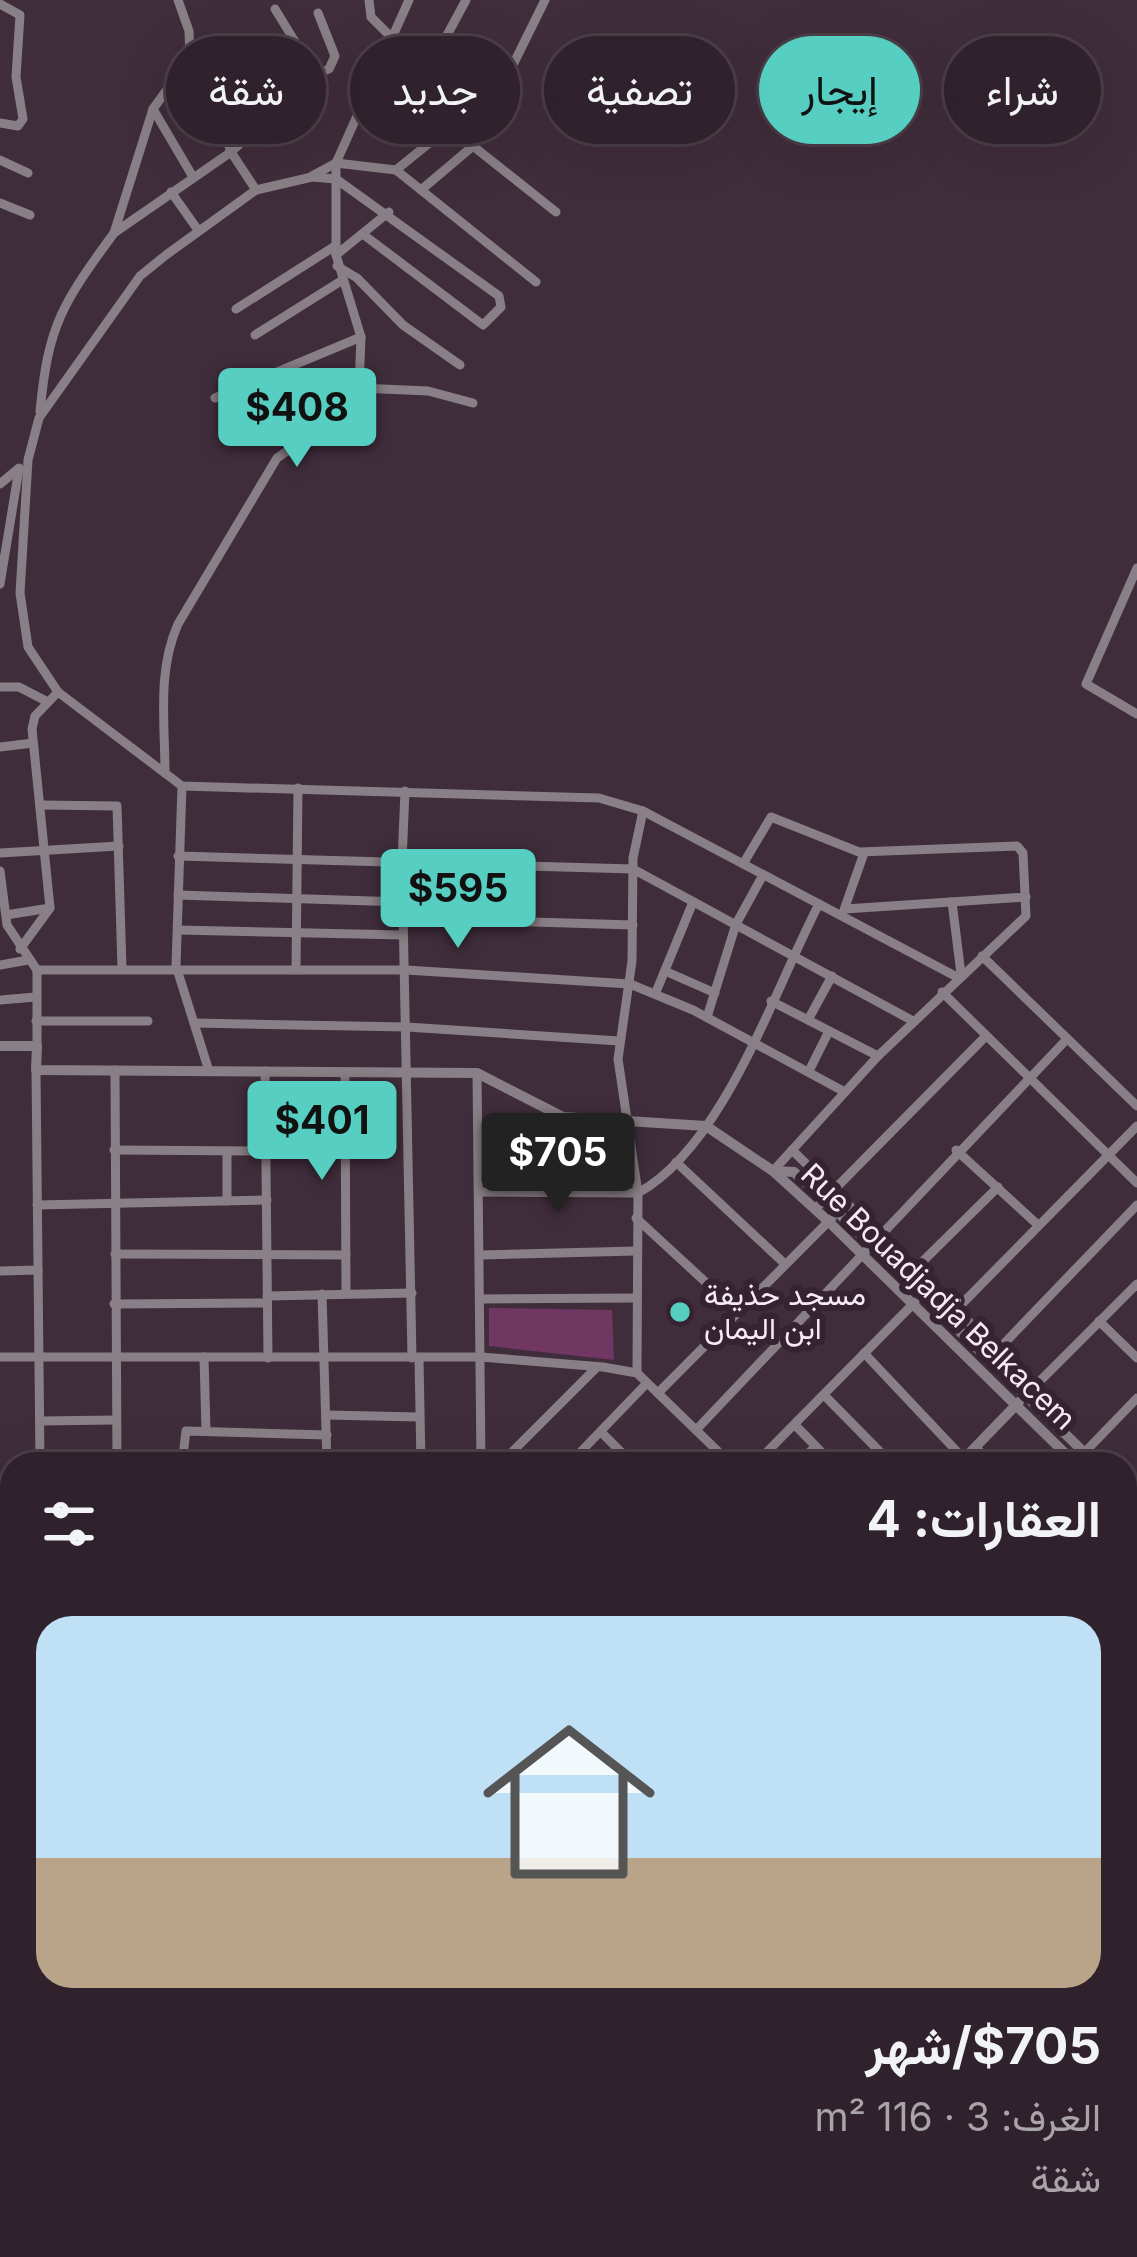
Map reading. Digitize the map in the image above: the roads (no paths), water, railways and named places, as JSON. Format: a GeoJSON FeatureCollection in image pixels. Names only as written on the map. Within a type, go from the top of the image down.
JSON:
{"type":"FeatureCollection","features":[{"type":"Feature","properties":{"kind":"street"},"geometry":{"type":"LineString","coordinates":[[178,0],[189,36]]}},
{"type":"Feature","properties":{"kind":"street"},"geometry":{"type":"LineString","coordinates":[[369,0],[374,22],[391,36]]}},
{"type":"Feature","properties":{"kind":"street"},"geometry":{"type":"LineString","coordinates":[[392,36],[409,0]]}},
{"type":"Feature","properties":{"kind":"street"},"geometry":{"type":"LineString","coordinates":[[447,36],[466,0]]}},
{"type":"Feature","properties":{"kind":"street"},"geometry":{"type":"LineString","coordinates":[[421,190],[473,146],[540,1]]}},
{"type":"Feature","properties":{"kind":"street"},"geometry":{"type":"LineString","coordinates":[[0,4],[20,15],[16,64],[23,122],[0,122]]}},
{"type":"Feature","properties":{"kind":"street"},"geometry":{"type":"LineString","coordinates":[[275,9],[293,36]]}},
{"type":"Feature","properties":{"kind":"street"},"geometry":{"type":"LineString","coordinates":[[318,13],[334,56],[326,70]]}},
{"type":"Feature","properties":{"kind":"street"},"geometry":{"type":"LineString","coordinates":[[0,62],[16,64]]}},
{"type":"Feature","properties":{"kind":"street"},"geometry":{"type":"LineString","coordinates":[[166,91],[153,109],[114,232],[62,303],[44,364],[39,418],[28,460],[20,593],[34,660],[58,692],[182,786],[599,798],[643,811],[959,975]]}},
{"type":"Feature","properties":{"kind":"street"},"geometry":{"type":"LineString","coordinates":[[153,109],[193,177]]}},
{"type":"Feature","properties":{"kind":"street"},"geometry":{"type":"LineString","coordinates":[[350,131],[336,163],[336,256],[361,338],[359,388]]}},
{"type":"Feature","properties":{"kind":"street"},"geometry":{"type":"LineString","coordinates":[[228,144],[256,190]]}},
{"type":"Feature","properties":{"kind":"street"},"geometry":{"type":"LineString","coordinates":[[114,232],[240,144]]}},
{"type":"Feature","properties":{"kind":"street"},"geometry":{"type":"LineString","coordinates":[[312,177],[336,163],[375,172],[396,170],[429,144]]}},
{"type":"Feature","properties":{"kind":"street"},"geometry":{"type":"LineString","coordinates":[[473,146],[556,212]]}},
{"type":"Feature","properties":{"kind":"street"},"geometry":{"type":"LineString","coordinates":[[0,160],[28,173]]}},
{"type":"Feature","properties":{"kind":"street"},"geometry":{"type":"LineString","coordinates":[[396,170],[536,282]]}},
{"type":"Feature","properties":{"kind":"street"},"geometry":{"type":"LineString","coordinates":[[39,418],[140,276],[256,190],[312,177],[336,178],[500,296],[501,308],[489,325],[364,235]]}},
{"type":"Feature","properties":{"kind":"street"},"geometry":{"type":"LineString","coordinates":[[171,192],[198,230]]}},
{"type":"Feature","properties":{"kind":"street"},"geometry":{"type":"LineString","coordinates":[[0,203],[30,215]]}},
{"type":"Feature","properties":{"kind":"street"},"geometry":{"type":"LineString","coordinates":[[236,309],[336,256],[389,212]]}},
{"type":"Feature","properties":{"kind":"street"},"geometry":{"type":"LineString","coordinates":[[336,256],[403,325],[460,365]]}},
{"type":"Feature","properties":{"kind":"street"},"geometry":{"type":"LineString","coordinates":[[255,334],[340,281]]}},
{"type":"Feature","properties":{"kind":"street"},"geometry":{"type":"LineString","coordinates":[[215,398],[361,338]]}},
{"type":"Feature","properties":{"kind":"street"},"geometry":{"type":"LineString","coordinates":[[44,364],[68,378]]}},
{"type":"Feature","properties":{"kind":"street"},"geometry":{"type":"LineString","coordinates":[[165,773],[163,697],[170,643],[270,467],[359,388],[428,391],[473,403]]}},
{"type":"Feature","properties":{"kind":"street"},"geometry":{"type":"LineString","coordinates":[[0,484],[28,460]]}},
{"type":"Feature","properties":{"kind":"street"},"geometry":{"type":"LineString","coordinates":[[0,584],[19,469]]}},
{"type":"Feature","properties":{"kind":"street"},"geometry":{"type":"LineString","coordinates":[[1137,568],[1087,684],[1137,714]]}},
{"type":"Feature","properties":{"kind":"street"},"geometry":{"type":"LineString","coordinates":[[0,687],[19,686],[48,702]]}},
{"type":"Feature","properties":{"kind":"street"},"geometry":{"type":"LineString","coordinates":[[20,949],[50,908],[32,723],[58,692]]}},
{"type":"Feature","properties":{"kind":"street"},"geometry":{"type":"LineString","coordinates":[[0,747],[33,742]]}},
{"type":"Feature","properties":{"kind":"street"},"geometry":{"type":"LineString","coordinates":[[182,786],[176,966],[209,1071]]}},
{"type":"Feature","properties":{"kind":"street"},"geometry":{"type":"LineString","coordinates":[[296,970],[298,788]]}},
{"type":"Feature","properties":{"kind":"street"},"geometry":{"type":"LineString","coordinates":[[406,791],[403,935],[420,1452]]}},
{"type":"Feature","properties":{"kind":"street"},"geometry":{"type":"LineString","coordinates":[[41,805],[115,805],[122,968]]}},
{"type":"Feature","properties":{"kind":"street"},"geometry":{"type":"LineString","coordinates":[[637,1373],[638,1193],[619,1041],[630,983],[633,868],[643,811]]}},
{"type":"Feature","properties":{"kind":"street"},"geometry":{"type":"LineString","coordinates":[[743,864],[771,817],[864,853],[1017,846],[1027,897],[1026,916],[959,975],[843,1091],[773,1171]]}},
{"type":"Feature","properties":{"kind":"street"},"geometry":{"type":"LineString","coordinates":[[0,854],[119,846]]}},
{"type":"Feature","properties":{"kind":"street"},"geometry":{"type":"LineString","coordinates":[[843,913],[864,853]]}},
{"type":"Feature","properties":{"kind":"street"},"geometry":{"type":"LineString","coordinates":[[178,856],[633,868],[913,1021]]}},
{"type":"Feature","properties":{"kind":"street"},"geometry":{"type":"LineString","coordinates":[[0,871],[4,922],[37,970],[40,1452]]}},
{"type":"Feature","properties":{"kind":"street"},"geometry":{"type":"LineString","coordinates":[[707,1017],[736,924],[763,875]]}},
{"type":"Feature","properties":{"kind":"street"},"geometry":{"type":"LineString","coordinates":[[178,895],[403,902]]}},
{"type":"Feature","properties":{"kind":"street"},"geometry":{"type":"LineString","coordinates":[[843,913],[1027,897]]}},
{"type":"Feature","properties":{"kind":"street"},"geometry":{"type":"LineString","coordinates":[[656,992],[693,902]]}},
{"type":"Feature","properties":{"kind":"street"},"geometry":{"type":"LineString","coordinates":[[952,902],[959,975]]}},
{"type":"Feature","properties":{"kind":"street"},"geometry":{"type":"LineString","coordinates":[[479,1192],[638,1193],[676,1162],[706,1126],[819,904]]}},
{"type":"Feature","properties":{"kind":"street"},"geometry":{"type":"LineString","coordinates":[[4,922],[50,908]]}},
{"type":"Feature","properties":{"kind":"street"},"geometry":{"type":"LineString","coordinates":[[403,918],[633,925]]}},
{"type":"Feature","properties":{"kind":"street"},"geometry":{"type":"LineString","coordinates":[[178,930],[403,935]]}},
{"type":"Feature","properties":{"kind":"street"},"geometry":{"type":"LineString","coordinates":[[982,956],[1137,1106]]}},
{"type":"Feature","properties":{"kind":"street"},"geometry":{"type":"LineString","coordinates":[[0,965],[28,960]]}},
{"type":"Feature","properties":{"kind":"street"},"geometry":{"type":"LineString","coordinates":[[37,970],[176,966],[406,970],[630,983],[707,1017],[843,1091]]}},
{"type":"Feature","properties":{"kind":"street"},"geometry":{"type":"LineString","coordinates":[[665,971],[715,994]]}},
{"type":"Feature","properties":{"kind":"street"},"geometry":{"type":"LineString","coordinates":[[808,1020],[832,976]]}},
{"type":"Feature","properties":{"kind":"street"},"geometry":{"type":"LineString","coordinates":[[942,992],[1137,1183]]}},
{"type":"Feature","properties":{"kind":"street"},"geometry":{"type":"LineString","coordinates":[[0,1000],[36,997]]}},
{"type":"Feature","properties":{"kind":"street"},"geometry":{"type":"LineString","coordinates":[[771,1001],[878,1056]]}},
{"type":"Feature","properties":{"kind":"street"},"geometry":{"type":"LineString","coordinates":[[36,1021],[148,1021]]}},
{"type":"Feature","properties":{"kind":"street"},"geometry":{"type":"LineString","coordinates":[[194,1023],[407,1027],[619,1041]]}},
{"type":"Feature","properties":{"kind":"street"},"geometry":{"type":"LineString","coordinates":[[808,1072],[829,1031]]}},
{"type":"Feature","properties":{"kind":"street"},"geometry":{"type":"LineString","coordinates":[[820,1204],[985,1037]]}},
{"type":"Feature","properties":{"kind":"street"},"geometry":{"type":"LineString","coordinates":[[696,1430],[956,1150],[1066,1040]]}},
{"type":"Feature","properties":{"kind":"street"},"geometry":{"type":"LineString","coordinates":[[0,1046],[37,1046]]}},
{"type":"Feature","properties":{"kind":"street"},"geometry":{"type":"LineString","coordinates":[[36,1070],[478,1073],[563,1117],[706,1126]]}},
{"type":"Feature","properties":{"kind":"street"},"geometry":{"type":"LineString","coordinates":[[115,1070],[117,1452]]}},
{"type":"Feature","properties":{"kind":"street"},"geometry":{"type":"LineString","coordinates":[[265,1072],[268,1358]]}},
{"type":"Feature","properties":{"kind":"street"},"geometry":{"type":"LineString","coordinates":[[345,1072],[346,1293]]}},
{"type":"Feature","properties":{"kind":"street"},"geometry":{"type":"LineString","coordinates":[[478,1073],[481,1452]]}},
{"type":"Feature","properties":{"kind":"street","name":"Rue Bouadjadja Belkacem"},"geometry":{"type":"LineString","coordinates":[[706,1126],[820,1204],[1074,1452]]}},
{"type":"Feature","properties":{"kind":"street"},"geometry":{"type":"LineString","coordinates":[[792,1150],[880,1233],[952,1314],[1137,1126]]}},
{"type":"Feature","properties":{"kind":"street"},"geometry":{"type":"LineString","coordinates":[[114,1150],[266,1151]]}},
{"type":"Feature","properties":{"kind":"street"},"geometry":{"type":"LineString","coordinates":[[956,1150],[1038,1226]]}},
{"type":"Feature","properties":{"kind":"street"},"geometry":{"type":"LineString","coordinates":[[227,1151],[227,1201]]}},
{"type":"Feature","properties":{"kind":"street"},"geometry":{"type":"LineString","coordinates":[[676,1162],[785,1264]]}},
{"type":"Feature","properties":{"kind":"street"},"geometry":{"type":"LineString","coordinates":[[911,1273],[998,1187]]}},
{"type":"Feature","properties":{"kind":"street"},"geometry":{"type":"LineString","coordinates":[[38,1205],[267,1201]]}},
{"type":"Feature","properties":{"kind":"street"},"geometry":{"type":"LineString","coordinates":[[1035,1386],[993,1354],[1137,1205]]}},
{"type":"Feature","properties":{"kind":"street"},"geometry":{"type":"LineString","coordinates":[[635,1217],[738,1312]]}},
{"type":"Feature","properties":{"kind":"street"},"geometry":{"type":"LineString","coordinates":[[658,1393],[833,1217]]}},
{"type":"Feature","properties":{"kind":"street","name":"Rue Bouadjadja Belkacem"},"geometry":{"type":"LineString","coordinates":[[868,1250],[911,1273],[919,1298],[952,1314],[993,1354],[1020,1400]]}},
{"type":"Feature","properties":{"kind":"street"},"geometry":{"type":"LineString","coordinates":[[480,1255],[636,1251]]}},
{"type":"Feature","properties":{"kind":"street"},"geometry":{"type":"LineString","coordinates":[[115,1254],[346,1255]]}},
{"type":"Feature","properties":{"kind":"street"},"geometry":{"type":"LineString","coordinates":[[0,1271],[38,1270]]}},
{"type":"Feature","properties":{"kind":"street"},"geometry":{"type":"LineString","coordinates":[[970,1452],[1137,1284]]}},
{"type":"Feature","properties":{"kind":"street"},"geometry":{"type":"LineString","coordinates":[[114,1304],[412,1292]]}},
{"type":"Feature","properties":{"kind":"street"},"geometry":{"type":"LineString","coordinates":[[322,1294],[326,1452]]}},
{"type":"Feature","properties":{"kind":"street"},"geometry":{"type":"LineString","coordinates":[[480,1299],[635,1298]]}},
{"type":"Feature","properties":{"kind":"street"},"geometry":{"type":"LineString","coordinates":[[767,1452],[919,1298]]}},
{"type":"Feature","properties":{"kind":"street"},"geometry":{"type":"LineString","coordinates":[[1099,1321],[1137,1358]]}},
{"type":"Feature","properties":{"kind":"street"},"geometry":{"type":"LineString","coordinates":[[864,1353],[953,1452]]}},
{"type":"Feature","properties":{"kind":"street"},"geometry":{"type":"LineString","coordinates":[[204,1357],[206,1431]]}},
{"type":"Feature","properties":{"kind":"street"},"geometry":{"type":"LineString","coordinates":[[0,1358],[481,1357],[598,1367],[637,1373],[719,1452]]}},
{"type":"Feature","properties":{"kind":"street"},"geometry":{"type":"LineString","coordinates":[[512,1452],[598,1367]]}},
{"type":"Feature","properties":{"kind":"street"},"geometry":{"type":"LineString","coordinates":[[581,1452],[647,1383]]}},
{"type":"Feature","properties":{"kind":"street"},"geometry":{"type":"LineString","coordinates":[[824,1395],[880,1452]]}},
{"type":"Feature","properties":{"kind":"street"},"geometry":{"type":"LineString","coordinates":[[1086,1452],[1137,1397]]}},
{"type":"Feature","properties":{"kind":"street"},"geometry":{"type":"LineString","coordinates":[[327,1415],[419,1417]]}},
{"type":"Feature","properties":{"kind":"street"},"geometry":{"type":"LineString","coordinates":[[40,1421],[116,1420]]}},
{"type":"Feature","properties":{"kind":"street"},"geometry":{"type":"LineString","coordinates":[[795,1424],[820,1452]]}},
{"type":"Feature","properties":{"kind":"street"},"geometry":{"type":"LineString","coordinates":[[601,1432],[621,1452]]}},
{"type":"Feature","properties":{"kind":"street"},"geometry":{"type":"LineString","coordinates":[[182,1452],[182,1433],[326,1435]]}},
{"type":"Feature","properties":{"kind":"street"},"geometry":{"type":"LineString","coordinates":[[809,1452],[814,1447]]}},
{"type":"Feature","properties":{"kind":"street"},"geometry":{"type":"LineString","coordinates":[[975,1447],[980,1452]]}},
{"type":"Feature","properties":{"kind":"place","name":"مسجد حذيفة ابن اليمان"},"geometry":{"type":"Point","coordinates":[680,1312]}}]}
